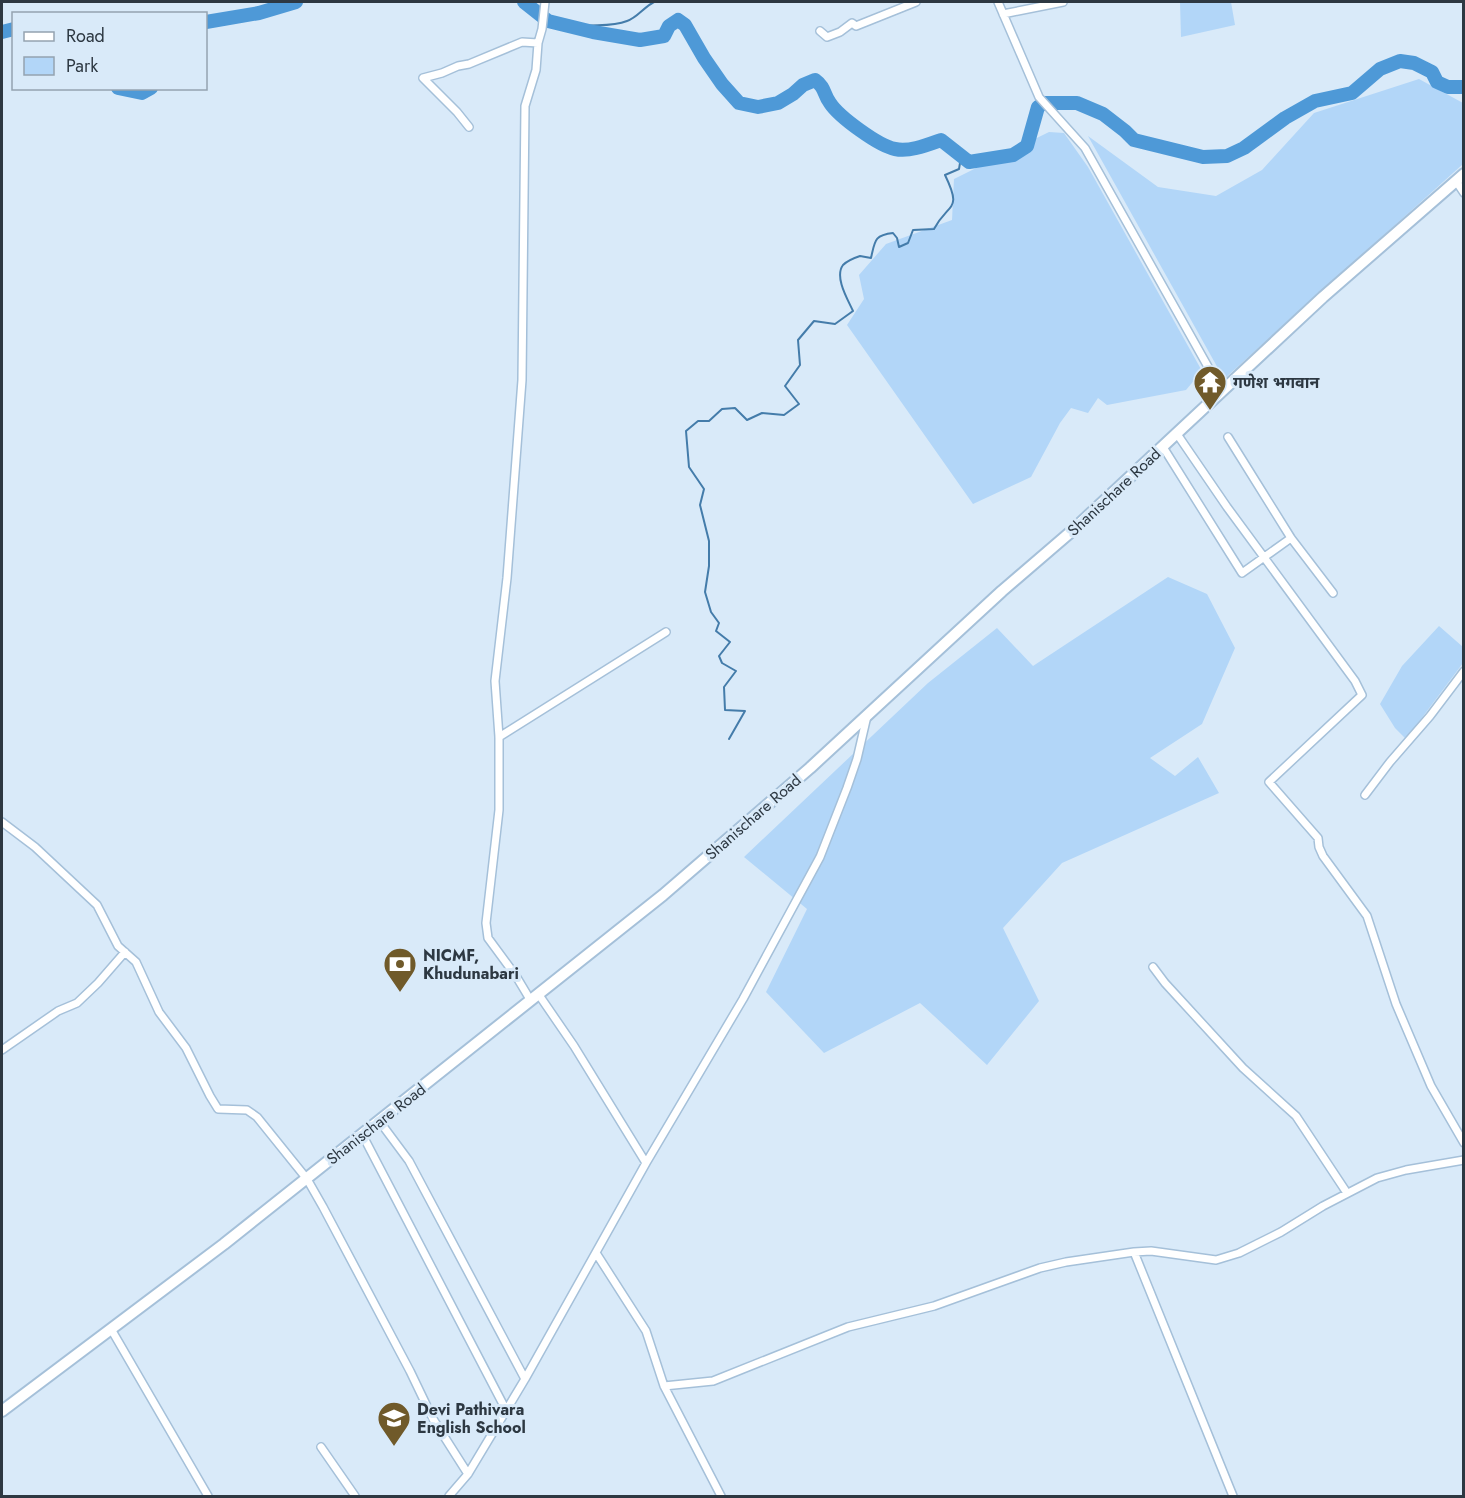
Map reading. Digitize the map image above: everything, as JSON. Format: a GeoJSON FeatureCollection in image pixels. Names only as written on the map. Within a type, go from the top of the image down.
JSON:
{"type":"FeatureCollection","features":[{"type":"Feature","properties":{"kind":"street"},"geometry":{"type":"LineString","coordinates":[[545,2],[536,70],[525,106],[522,380],[507,578],[495,681],[499,737],[499,810],[486,923],[488,938],[574,1046],[646,1163]]}},
{"type":"Feature","properties":{"kind":"street"},"geometry":{"type":"LineString","coordinates":[[820,31],[827,37],[840,32],[852,23],[856,26],[916,2]]}},
{"type":"Feature","properties":{"kind":"street"},"geometry":{"type":"LineString","coordinates":[[998,2],[1039,97],[1085,148],[1200,350],[1220,394]]}},
{"type":"Feature","properties":{"kind":"street"},"geometry":{"type":"LineString","coordinates":[[1003,14],[1063,2]]}},
{"type":"Feature","properties":{"kind":"street"},"geometry":{"type":"LineString","coordinates":[[469,127],[423,78],[470,64],[522,42],[538,43]]}},
{"type":"Feature","properties":{"kind":"street"},"geometry":{"type":"LineString","coordinates":[[1460,178],[1464,193]]}},
{"type":"Feature","properties":{"kind":"street","name":"Shanischare Road"},"geometry":{"type":"LineString","coordinates":[[2,1411],[224,1244],[663,895],[810,768],[867,713],[1073,530],[1323,297],[1460,178]]}},
{"type":"Feature","properties":{"kind":"street"},"geometry":{"type":"LineString","coordinates":[[1177,434],[1264,558],[1355,681],[1362,695],[1269,782],[1318,838],[1323,856],[1367,916],[1400,1014],[1431,1086],[1464,1143]]}},
{"type":"Feature","properties":{"kind":"street"},"geometry":{"type":"LineString","coordinates":[[1228,437],[1291,538],[1333,593]]}},
{"type":"Feature","properties":{"kind":"street"},"geometry":{"type":"LineString","coordinates":[[1162,447],[1242,573],[1291,538]]}},
{"type":"Feature","properties":{"kind":"street"},"geometry":{"type":"LineString","coordinates":[[499,737],[666,632]]}},
{"type":"Feature","properties":{"kind":"street"},"geometry":{"type":"LineString","coordinates":[[1365,795],[1464,671]]}},
{"type":"Feature","properties":{"kind":"street"},"geometry":{"type":"LineString","coordinates":[[449,1497],[468,1474],[525,1378],[646,1163],[743,999],[820,857],[854,769],[867,713]]}},
{"type":"Feature","properties":{"kind":"street"},"geometry":{"type":"LineString","coordinates":[[2,822],[35,847],[98,905],[118,946],[136,962],[159,1012],[186,1048],[219,1109],[248,1110],[257,1117],[307,1179],[405,1360],[433,1419],[468,1474]]}},
{"type":"Feature","properties":{"kind":"street"},"geometry":{"type":"LineString","coordinates":[[2,1050],[58,1011],[76,1003],[98,983],[125,952]]}},
{"type":"Feature","properties":{"kind":"street"},"geometry":{"type":"LineString","coordinates":[[1153,967],[1243,1068],[1296,1116],[1347,1193]]}},
{"type":"Feature","properties":{"kind":"street"},"geometry":{"type":"LineString","coordinates":[[380,1122],[409,1161],[525,1378]]}},
{"type":"Feature","properties":{"kind":"street"},"geometry":{"type":"LineString","coordinates":[[362,1134],[506,1410]]}},
{"type":"Feature","properties":{"kind":"street"},"geometry":{"type":"LineString","coordinates":[[664,1386],[713,1381],[848,1327],[934,1306],[1040,1268],[1066,1262],[1151,1251],[1216,1260],[1239,1253],[1281,1232],[1377,1178],[1406,1170],[1464,1160]]}},
{"type":"Feature","properties":{"kind":"street"},"geometry":{"type":"LineString","coordinates":[[596,1252],[646,1331],[664,1386],[721,1497]]}},
{"type":"Feature","properties":{"kind":"street"},"geometry":{"type":"LineString","coordinates":[[1134,1252],[1233,1497]]}},
{"type":"Feature","properties":{"kind":"street"},"geometry":{"type":"LineString","coordinates":[[111,1329],[208,1497]]}},
{"type":"Feature","properties":{"kind":"street"},"geometry":{"type":"LineString","coordinates":[[321,1447],[355,1497]]}},
{"type":"Feature","properties":{"kind":"green space"},"geometry":{"type":"Polygon","coordinates":[[[1180,2],[1231,2],[1235,25],[1181,37],[1180,2]]]}},
{"type":"Feature","properties":{"kind":"green space"},"geometry":{"type":"Polygon","coordinates":[[[1419,79],[1463,103],[1463,164],[1224,379],[1088,136],[1158,187],[1216,196],[1262,170],[1314,113],[1419,79]]]}},
{"type":"Feature","properties":{"kind":"green space"},"geometry":{"type":"Polygon","coordinates":[[[1049,132],[1064,133],[1088,167],[1202,371],[1186,390],[1107,405],[1098,398],[1088,413],[1071,408],[1060,423],[1031,477],[973,504],[847,325],[864,299],[859,275],[886,244],[952,220],[954,179],[1049,132]]]}},
{"type":"Feature","properties":{"kind":"green space"},"geometry":{"type":"Polygon","coordinates":[[[1168,577],[1207,594],[1235,648],[1202,724],[1150,758],[1175,776],[1198,757],[1219,793],[1062,863],[1003,928],[1039,1001],[987,1065],[920,1003],[824,1053],[766,992],[807,909],[744,857],[928,683],[997,628],[1033,666],[1168,577]]]}},
{"type":"Feature","properties":{"kind":"green space"},"geometry":{"type":"Polygon","coordinates":[[[1439,626],[1463,647],[1463,663],[1406,739],[1395,728],[1380,704],[1402,666],[1439,626]]]}},
{"type":"Feature","properties":{"kind":"waterway"},"geometry":{"type":"LineString","coordinates":[[207,22],[259,13],[296,2]]}},
{"type":"Feature","properties":{"kind":"waterway"},"geometry":{"type":"LineString","coordinates":[[524,2],[548,21],[640,40],[664,36],[669,26],[678,20],[685,25],[704,58],[739,103],[758,107],[778,103],[803,85],[815,80],[830,103],[842,116],[879,143],[895,149],[907,150],[941,140],[969,162],[1013,155],[1027,146],[1038,107],[1044,103],[1077,103],[1103,114],[1134,140],[1203,157],[1227,156],[1244,148],[1285,118],[1315,101],[1352,93],[1380,69],[1400,61],[1414,63],[1432,72],[1437,82],[1448,87],[1464,87]]}},
{"type":"Feature","properties":{"kind":"waterway"},"geometry":{"type":"LineString","coordinates":[[575,27],[608,25],[631,20],[654,2]]}},
{"type":"Feature","properties":{"kind":"waterway"},"geometry":{"type":"LineString","coordinates":[[2,32],[12,30]]}},
{"type":"Feature","properties":{"kind":"waterway"},"geometry":{"type":"LineString","coordinates":[[128,90],[142,93],[147,90]]}},
{"type":"Feature","properties":{"kind":"waterway"},"geometry":{"type":"LineString","coordinates":[[729,739],[745,711],[725,710],[724,687],[736,671],[722,663],[719,656],[730,642],[716,631],[719,623],[711,612],[705,592],[709,566],[709,541],[700,505],[704,489],[689,467],[686,431],[698,421],[709,421],[722,409],[735,408],[747,420],[762,413],[784,415],[799,404],[785,386],[800,365],[798,340],[814,321],[835,324],[853,311],[841,282],[843,265],[860,256],[871,258],[876,240],[882,235],[893,233],[899,247],[908,243],[913,230],[934,229],[953,201],[945,175],[959,169],[961,157]]}},
{"type":"Feature","properties":{"kind":"place","name":"गणेश भगवान"},"geometry":{"type":"Point","coordinates":[1210,411]}},
{"type":"Feature","properties":{"kind":"place","name":"NICMF, Khudunabari"},"geometry":{"type":"Point","coordinates":[400,993]}},
{"type":"Feature","properties":{"kind":"place","name":"Devi Pathivara English School"},"geometry":{"type":"Point","coordinates":[394,1447]}}]}
